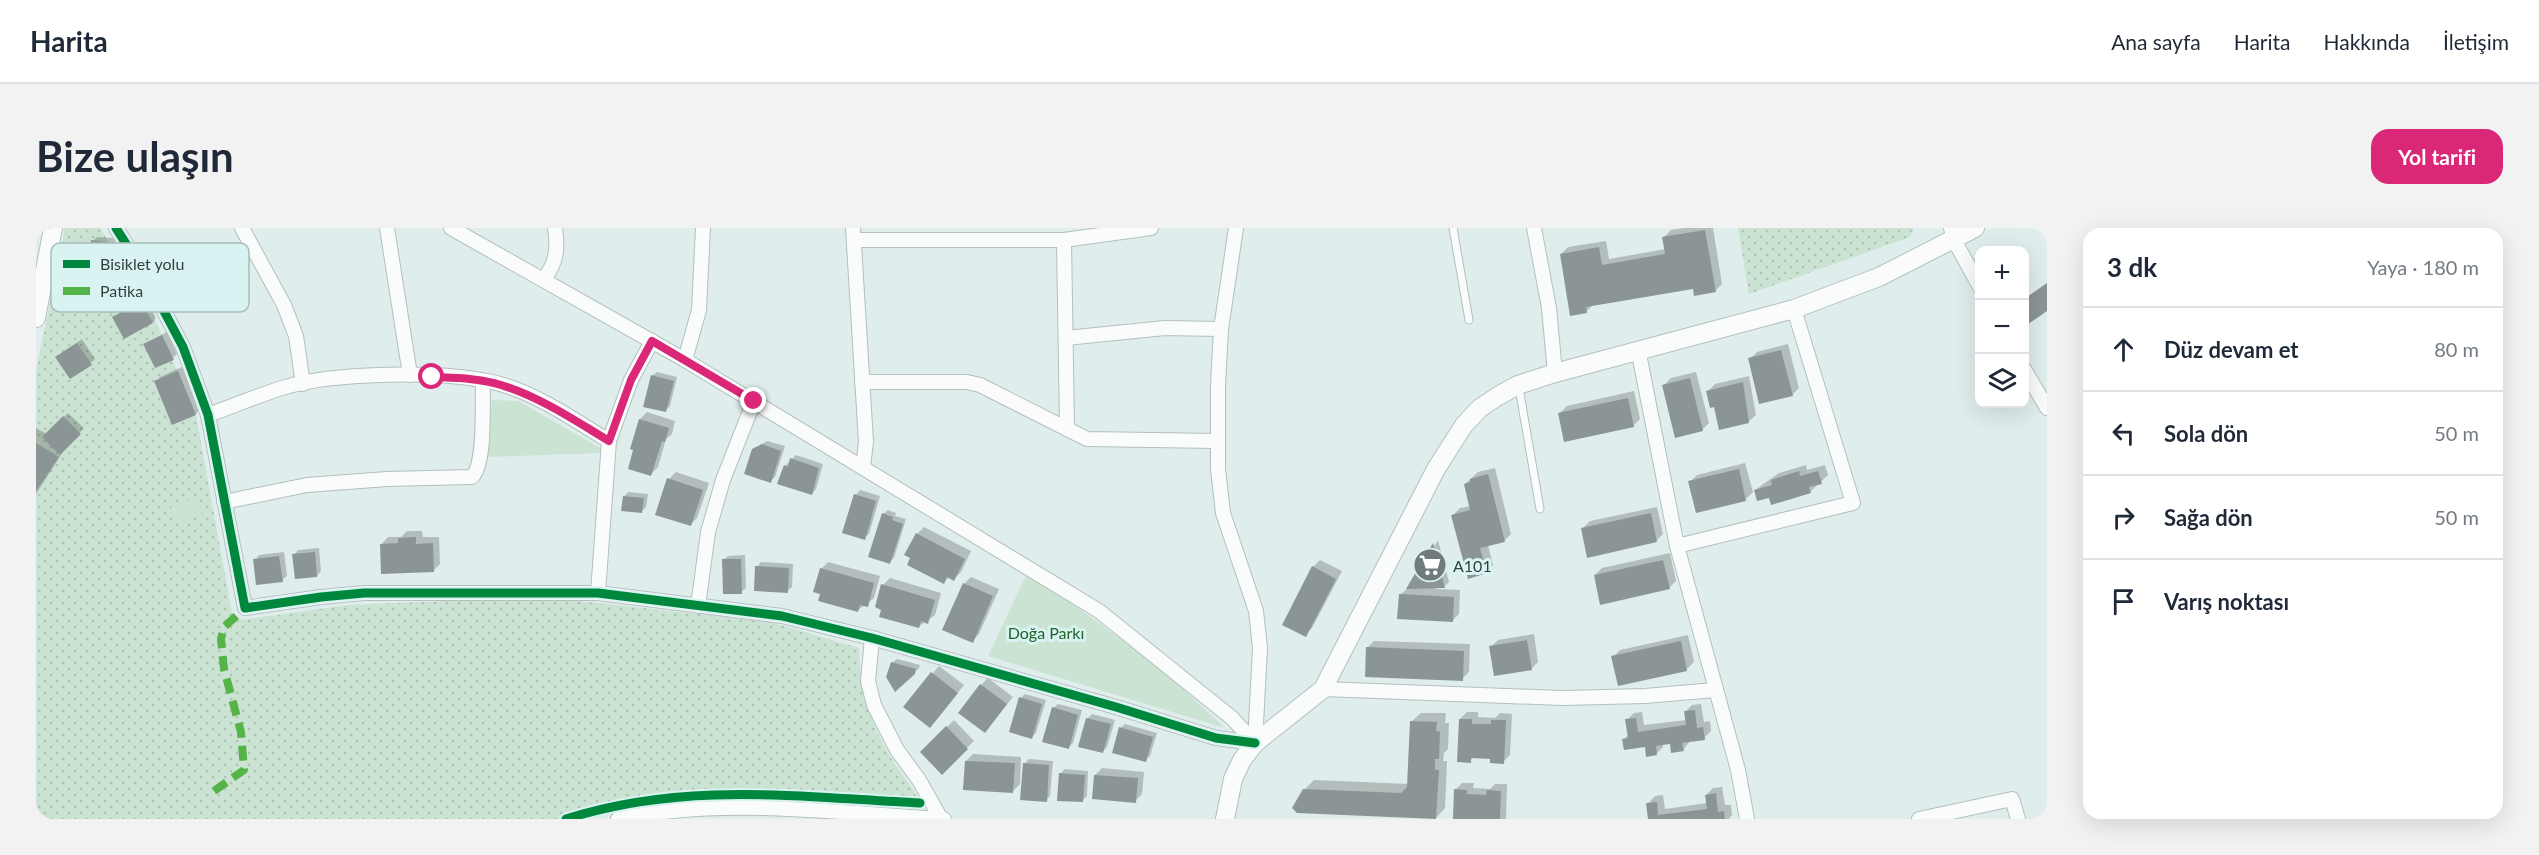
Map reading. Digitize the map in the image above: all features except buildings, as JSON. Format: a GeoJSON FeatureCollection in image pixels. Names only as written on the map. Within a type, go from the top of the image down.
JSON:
{"type":"FeatureCollection","features":[{"type":"Feature","properties":{"kind":"street"},"geometry":{"type":"LineString","coordinates":[[36,318],[53,228]]}},
{"type":"Feature","properties":{"kind":"street"},"geometry":{"type":"LineString","coordinates":[[116,228],[125,243]]}},
{"type":"Feature","properties":{"kind":"street"},"geometry":{"type":"LineString","coordinates":[[242,228],[296,336],[303,384]]}},
{"type":"Feature","properties":{"kind":"street"},"geometry":{"type":"LineString","coordinates":[[387,228],[410,375]]}},
{"type":"Feature","properties":{"kind":"street"},"geometry":{"type":"LineString","coordinates":[[451,228],[685,360],[1099,611],[1216,705],[1255,743]]}},
{"type":"Feature","properties":{"kind":"street"},"geometry":{"type":"LineString","coordinates":[[544,279],[555,260],[558,248],[555,228]]}},
{"type":"Feature","properties":{"kind":"street"},"geometry":{"type":"LineString","coordinates":[[685,360],[699,310],[703,228]]}},
{"type":"Feature","properties":{"kind":"street"},"geometry":{"type":"LineString","coordinates":[[863,467],[866,442],[853,234],[1064,240],[1151,228]]}},
{"type":"Feature","properties":{"kind":"street"},"geometry":{"type":"LineString","coordinates":[[1236,228],[1221,329],[1217,441],[1223,513],[1256,611],[1260,648],[1255,743]]}},
{"type":"Feature","properties":{"kind":"street"},"geometry":{"type":"LineString","coordinates":[[1534,228],[1549,308],[1555,373]]}},
{"type":"Feature","properties":{"kind":"street"},"geometry":{"type":"LineString","coordinates":[[1225,819],[1233,779],[1242,760],[1255,743],[1323,688],[1431,478],[1464,425],[1480,408],[1518,385],[1555,373],[1794,309],[1879,277],[1953,234],[1975,228]]}},
{"type":"Feature","properties":{"kind":"street"},"geometry":{"type":"LineString","coordinates":[[1953,234],[1975,277]]}},
{"type":"Feature","properties":{"kind":"street"},"geometry":{"type":"LineString","coordinates":[[1064,240],[1067,429]]}},
{"type":"Feature","properties":{"kind":"street"},"geometry":{"type":"LineString","coordinates":[[1677,546],[1853,503],[1794,309]]}},
{"type":"Feature","properties":{"kind":"street"},"geometry":{"type":"LineString","coordinates":[[164,312],[183,347],[208,415],[245,608],[321,597],[374,593],[598,593],[804,620],[1116,707],[1216,738],[1255,743]]}},
{"type":"Feature","properties":{"kind":"street"},"geometry":{"type":"LineString","coordinates":[[1066,338],[1165,328],[1221,329]]}},
{"type":"Feature","properties":{"kind":"street"},"geometry":{"type":"LineString","coordinates":[[598,593],[609,441],[631,380],[652,341]]}},
{"type":"Feature","properties":{"kind":"street"},"geometry":{"type":"LineString","coordinates":[[1638,349],[1677,546],[1738,770],[1747,819]]}},
{"type":"Feature","properties":{"kind":"street"},"geometry":{"type":"LineString","coordinates":[[208,415],[283,388],[303,384],[352,378],[410,375],[500,384],[531,396],[609,441]]}},
{"type":"Feature","properties":{"kind":"street"},"geometry":{"type":"LineString","coordinates":[[2029,376],[2047,408]]}},
{"type":"Feature","properties":{"kind":"street"},"geometry":{"type":"LineString","coordinates":[[224,502],[307,485],[387,479],[472,477],[477,472],[480,458],[483,381]]}},
{"type":"Feature","properties":{"kind":"street"},"geometry":{"type":"LineString","coordinates":[[862,381],[967,382],[980,385],[1087,439],[1217,441]]}},
{"type":"Feature","properties":{"kind":"street"},"geometry":{"type":"LineString","coordinates":[[698,606],[708,532],[723,480],[754,401]]}},
{"type":"Feature","properties":{"kind":"street"},"geometry":{"type":"LineString","coordinates":[[872,638],[868,681],[874,705],[897,750],[942,819]]}},
{"type":"Feature","properties":{"kind":"street"},"geometry":{"type":"LineString","coordinates":[[1323,688],[1562,698],[1645,696],[1715,690]]}},
{"type":"Feature","properties":{"kind":"street"},"geometry":{"type":"LineString","coordinates":[[1919,819],[2012,799],[2018,819]]}},
{"type":"Feature","properties":{"kind":"street"},"geometry":{"type":"LineString","coordinates":[[618,819],[663,811],[707,807],[785,809],[942,819]]}},
{"type":"Feature","properties":{"kind":"lane"},"geometry":{"type":"LineString","coordinates":[[1452,228],[1469,320]]}},
{"type":"Feature","properties":{"kind":"lane"},"geometry":{"type":"LineString","coordinates":[[1518,385],[1540,510]]}},
{"type":"Feature","properties":{"kind":"green space"},"geometry":{"type":"Polygon","coordinates":[[[65,228],[100,228],[109,243],[62,243],[65,228]]]}},
{"type":"Feature","properties":{"kind":"green space"},"geometry":{"type":"Polygon","coordinates":[[[1738,228],[1914,228],[1910,237],[1749,294],[1738,228]]]}},
{"type":"Feature","properties":{"kind":"green space"},"geometry":{"type":"Polygon","coordinates":[[[51,297],[51,312],[151,312],[196,415],[232,613],[241,620],[347,605],[446,601],[579,601],[770,622],[859,648],[864,694],[873,722],[894,763],[920,803],[721,794],[643,801],[604,808],[566,819],[36,819],[36,371],[51,297]]]}},
{"type":"Feature","properties":{"kind":"green space"},"geometry":{"type":"Polygon","coordinates":[[[492,400],[518,401],[602,449],[602,453],[485,457],[492,400]]]}},
{"type":"Feature","properties":{"kind":"green space"},"geometry":{"type":"Polygon","coordinates":[[[198,498],[202,514],[176,522],[171,506],[198,498]]]}},
{"type":"Feature","properties":{"kind":"green space","name":"Doğa Parkı"},"geometry":{"type":"Polygon","coordinates":[[[1026,576],[1062,596],[1164,671],[1225,728],[988,656],[1026,576]]]}},
{"type":"Feature","properties":{"kind":"marked path"},"geometry":{"type":"LineString","coordinates":[[214,791],[244,770],[241,732],[224,669],[221,639],[224,627],[245,608]]}},
{"type":"Feature","properties":{"kind":"cycle path"},"geometry":{"type":"LineString","coordinates":[[116,228],[125,243]]}},
{"type":"Feature","properties":{"kind":"cycle path"},"geometry":{"type":"LineString","coordinates":[[164,312],[183,347],[208,415],[245,608],[364,593],[598,593],[782,616],[872,638],[1116,707],[1216,738],[1255,743]]}},
{"type":"Feature","properties":{"kind":"cycle path"},"geometry":{"type":"LineString","coordinates":[[566,819],[610,807],[654,800],[742,794],[920,803]]}},
{"type":"Feature","properties":{"kind":"place","name":"A101"},"geometry":{"type":"Point","coordinates":[1430,565]}},
{"type":"Feature","properties":{"kind":"route"},"geometry":{"type":"LineString","coordinates":[[432,377],[469,378],[500,384],[531,396],[609,441],[631,380],[652,341],[754,401]]}}]}
